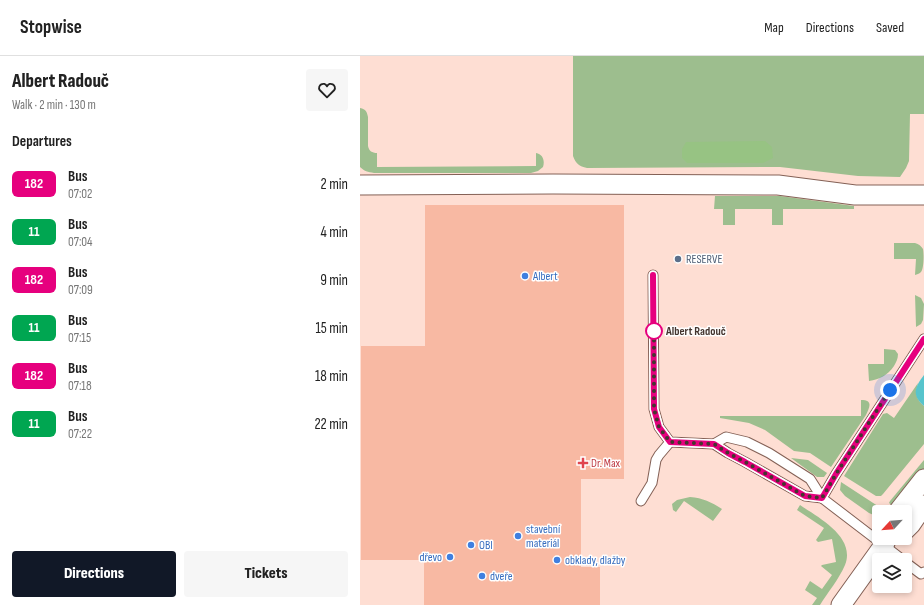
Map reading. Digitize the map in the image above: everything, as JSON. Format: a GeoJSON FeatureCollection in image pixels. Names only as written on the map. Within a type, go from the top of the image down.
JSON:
{"type":"FeatureCollection","features":[{"type":"Feature","properties":{"kind":"street"},"geometry":{"type":"LineString","coordinates":[[360,186],[538,184],[778,185],[855,195],[924,195]]}},
{"type":"Feature","properties":{"kind":"street"},"geometry":{"type":"LineString","coordinates":[[904,505],[924,479]]}},
{"type":"Feature","properties":{"kind":"street"},"geometry":{"type":"LineString","coordinates":[[912,523],[924,505]]}},
{"type":"Feature","properties":{"kind":"street"},"geometry":{"type":"LineString","coordinates":[[841,605],[884,545]]}},
{"type":"Feature","properties":{"kind":"lane"},"geometry":{"type":"LineString","coordinates":[[653,275],[654,409],[659,427],[670,442]]}},
{"type":"Feature","properties":{"kind":"lane"},"geometry":{"type":"LineString","coordinates":[[822,498],[924,339]]}},
{"type":"Feature","properties":{"kind":"lane"},"geometry":{"type":"LineString","coordinates":[[714,444],[726,437],[747,442],[768,453],[810,479],[822,498],[872,530]]}},
{"type":"Feature","properties":{"kind":"lane"},"geometry":{"type":"LineString","coordinates":[[670,442],[714,444],[805,496],[822,498]]}},
{"type":"Feature","properties":{"kind":"lane"},"geometry":{"type":"LineString","coordinates":[[641,501],[652,483],[656,460],[670,442]]}},
{"type":"Feature","properties":{"kind":"lane"},"geometry":{"type":"LineString","coordinates":[[892,545],[898,553]]}},
{"type":"Feature","properties":{"kind":"lane"},"geometry":{"type":"LineString","coordinates":[[912,567],[921,574],[924,572]]}},
{"type":"Feature","properties":{"kind":"green space"},"geometry":{"type":"Polygon","coordinates":[[[573,56],[924,56],[924,114],[910,114],[909,161],[900,177],[858,176],[780,167],[587,168],[578,164],[573,156],[573,56]]]}},
{"type":"Feature","properties":{"kind":"green space"},"geometry":{"type":"Polygon","coordinates":[[[360,108],[365,110],[368,117],[368,146],[371,151],[377,153],[377,167],[536,166],[536,153],[543,158],[543,167],[538,171],[531,173],[368,172],[360,167],[360,108]]]}},
{"type":"Feature","properties":{"kind":"green space"},"geometry":{"type":"Polygon","coordinates":[[[765,141],[772,147],[773,158],[763,163],[687,163],[682,158],[682,149],[686,142],[765,141]]]}},
{"type":"Feature","properties":{"kind":"green space"},"geometry":{"type":"Polygon","coordinates":[[[715,196],[780,196],[854,206],[854,209],[783,209],[783,225],[772,225],[772,209],[735,209],[735,225],[723,225],[723,209],[714,209],[715,196]]]}},
{"type":"Feature","properties":{"kind":"green space"},"geometry":{"type":"Polygon","coordinates":[[[894,243],[915,243],[921,246],[924,257],[923,267],[919,274],[915,275],[916,259],[894,259],[894,243]]]}},
{"type":"Feature","properties":{"kind":"green space"},"geometry":{"type":"Polygon","coordinates":[[[915,295],[921,298],[924,304],[923,320],[921,324],[916,327],[915,295]]]}},
{"type":"Feature","properties":{"kind":"green space"},"geometry":{"type":"Polygon","coordinates":[[[884,349],[895,350],[898,354],[896,362],[886,375],[869,381],[868,364],[884,364],[884,349]]]}},
{"type":"Feature","properties":{"kind":"green space"},"geometry":{"type":"Polygon","coordinates":[[[918,383],[917,396],[919,401],[924,406],[924,444],[883,494],[881,496],[876,496],[844,476],[883,414],[887,413],[894,418],[918,383]]]}},
{"type":"Feature","properties":{"kind":"green space"},"geometry":{"type":"Polygon","coordinates":[[[861,400],[868,401],[870,405],[866,415],[831,467],[810,453],[794,451],[765,430],[749,423],[720,418],[720,416],[861,416],[861,400]]]}},
{"type":"Feature","properties":{"kind":"green space"},"geometry":{"type":"Polygon","coordinates":[[[791,458],[808,460],[827,473],[824,477],[817,477],[791,458]]]}},
{"type":"Feature","properties":{"kind":"green space"},"geometry":{"type":"Polygon","coordinates":[[[924,460],[924,470],[896,505],[892,505],[889,503],[924,460]]]}},
{"type":"Feature","properties":{"kind":"green space"},"geometry":{"type":"Polygon","coordinates":[[[841,482],[876,505],[872,505],[872,514],[845,496],[840,490],[841,482]]]}},
{"type":"Feature","properties":{"kind":"green space"},"geometry":{"type":"Polygon","coordinates":[[[690,497],[707,501],[722,509],[713,521],[684,501],[676,512],[673,510],[672,504],[677,500],[690,497]]]}},
{"type":"Feature","properties":{"kind":"green space"},"geometry":{"type":"Polygon","coordinates":[[[800,505],[834,529],[841,537],[847,555],[843,570],[820,605],[812,605],[817,598],[805,590],[810,581],[822,589],[832,575],[821,566],[836,562],[832,539],[818,542],[816,540],[824,528],[797,510],[800,505]]]}},
{"type":"Feature","properties":{"kind":"water"},"geometry":{"type":"Polygon","coordinates":[[[924,375],[924,406],[917,398],[916,391],[918,383],[924,375]]]}},
{"type":"Feature","properties":{"kind":"building","name":"Albert"},"geometry":{"type":"Polygon","coordinates":[[[425,205],[624,205],[624,479],[581,479],[581,567],[600,567],[600,605],[424,605],[424,560],[361,560],[361,346],[425,346],[425,205]]]}},
{"type":"Feature","properties":{"kind":"bus line","name":"182"},"geometry":{"type":"LineString","coordinates":[[653,275],[654,409],[659,427],[670,442],[714,444],[805,496],[822,498],[924,339]]}},
{"type":"Feature","properties":{"kind":"place","name":"RESERVE"},"geometry":{"type":"Point","coordinates":[678,259]}},
{"type":"Feature","properties":{"kind":"place","name":"Albert"},"geometry":{"type":"Point","coordinates":[525,276]}},
{"type":"Feature","properties":{"kind":"place","name":"Albert Radouč"},"geometry":{"type":"Point","coordinates":[654,331]}},
{"type":"Feature","properties":{"kind":"place","name":"Dr. Max"},"geometry":{"type":"Point","coordinates":[583,463]}},
{"type":"Feature","properties":{"kind":"place","name":"stavební materiál"},"geometry":{"type":"Point","coordinates":[518,536]}},
{"type":"Feature","properties":{"kind":"place","name":"OBI"},"geometry":{"type":"Point","coordinates":[471,545]}},
{"type":"Feature","properties":{"kind":"place","name":"dřevo"},"geometry":{"type":"Point","coordinates":[450,557]}},
{"type":"Feature","properties":{"kind":"place","name":"obklady, dlažby"},"geometry":{"type":"Point","coordinates":[557,560]}},
{"type":"Feature","properties":{"kind":"place","name":"dveře"},"geometry":{"type":"Point","coordinates":[482,576]}},
{"type":"Feature","properties":{"kind":"route"},"geometry":{"type":"LineString","coordinates":[[654,331],[654,325],[654,390],[654,409],[659,427],[670,442],[714,444],[805,496],[822,498],[890,390]]}}]}
